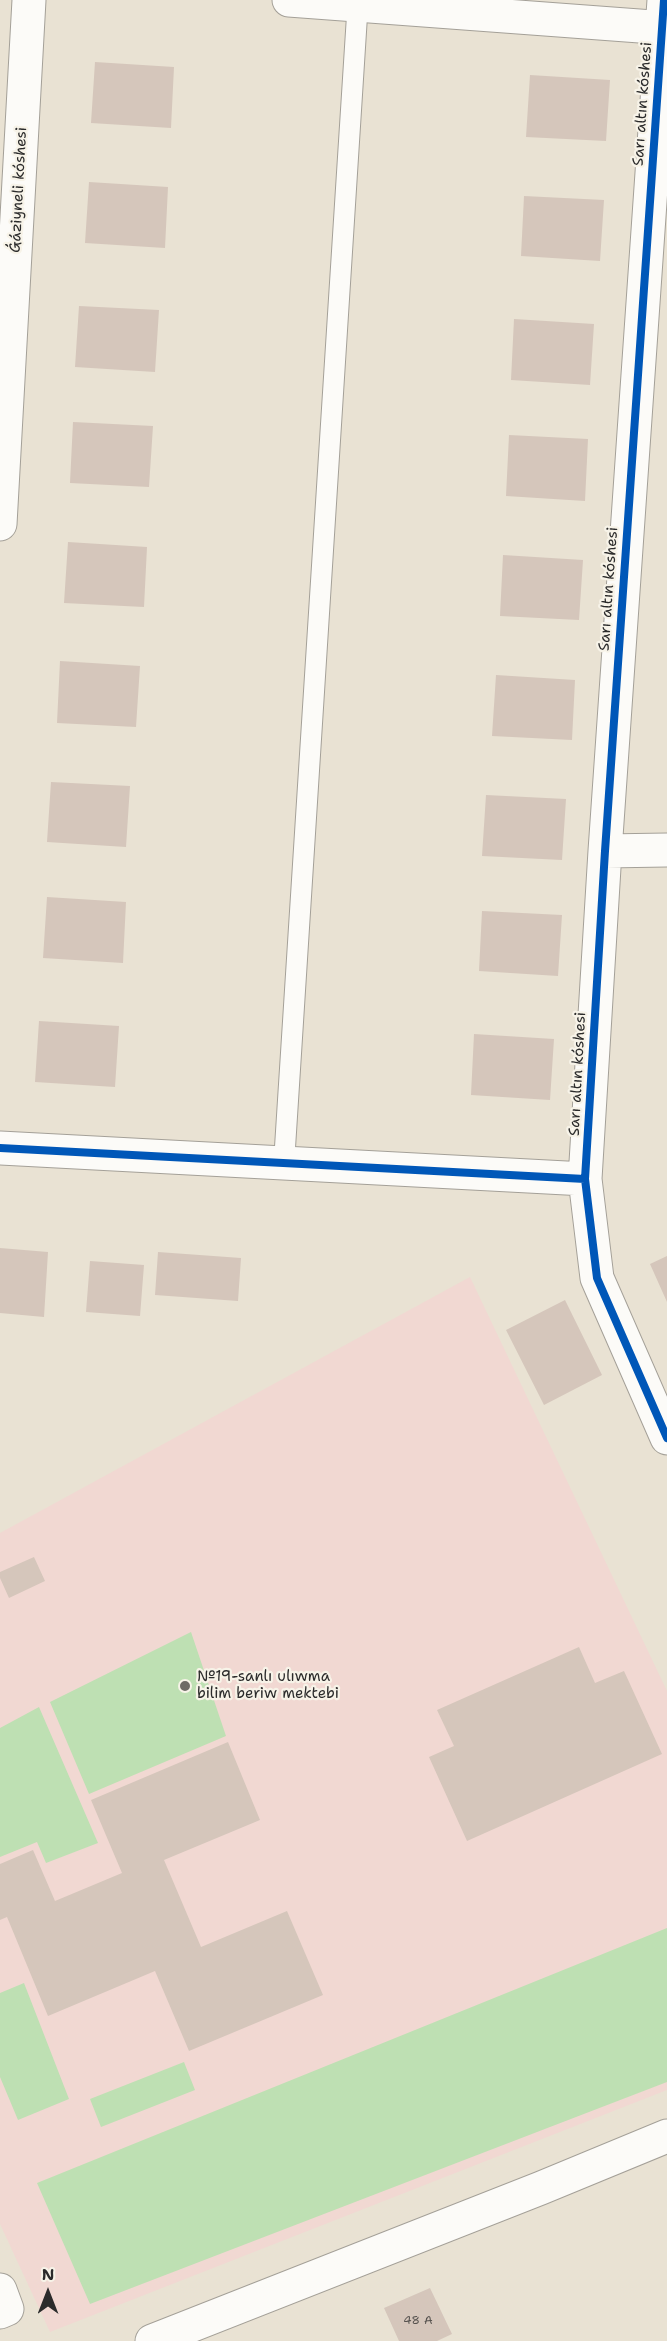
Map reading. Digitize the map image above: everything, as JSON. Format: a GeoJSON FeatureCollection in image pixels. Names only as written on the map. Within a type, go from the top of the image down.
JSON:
{"type":"FeatureCollection","features":[{"type":"Feature","properties":{"kind":"street","name":"Ǵáziyneli kóshesi"},"geometry":{"type":"LineString","coordinates":[[0,524],[29,0]]}},
{"type":"Feature","properties":{"kind":"street"},"geometry":{"type":"LineString","coordinates":[[289,0],[664,19]]}},
{"type":"Feature","properties":{"kind":"street","name":"Sarı altın kóshesi"},"geometry":{"type":"LineString","coordinates":[[664,19],[605,851],[585,1179],[597,1278],[667,1438]]}},
{"type":"Feature","properties":{"kind":"street"},"geometry":{"type":"LineString","coordinates":[[605,851],[667,850]]}},
{"type":"Feature","properties":{"kind":"street"},"geometry":{"type":"LineString","coordinates":[[0,1148],[585,1179]]}},
{"type":"Feature","properties":{"kind":"street"},"geometry":{"type":"LineString","coordinates":[[152,2341],[667,2136]]}},
{"type":"Feature","properties":{"kind":"lane"},"geometry":{"type":"LineString","coordinates":[[284,1163],[358,3]]}},
{"type":"Feature","properties":{"kind":"shaded area","name":"№19-sanlı ulıwma bilim beriw mektebi"},"geometry":{"type":"Polygon","coordinates":[[[470,1277],[667,1691],[667,2090],[50,2332],[0,2224],[0,1533],[470,1277]]]}},
{"type":"Feature","properties":{"kind":"green space"},"geometry":{"type":"Polygon","coordinates":[[[191,1632],[226,1736],[89,1794],[50,1702],[191,1632]]]}},
{"type":"Feature","properties":{"kind":"green space"},"geometry":{"type":"Polygon","coordinates":[[[39,1707],[98,1843],[46,1863],[37,1842],[0,1857],[0,1728],[39,1707]]]}},
{"type":"Feature","properties":{"kind":"green space"},"geometry":{"type":"Polygon","coordinates":[[[667,1928],[667,2082],[90,2304],[37,2183],[667,1928]]]}},
{"type":"Feature","properties":{"kind":"green space"},"geometry":{"type":"Polygon","coordinates":[[[24,1983],[69,2099],[18,2120],[0,2077],[0,1993],[24,1983]]]}},
{"type":"Feature","properties":{"kind":"green space"},"geometry":{"type":"Polygon","coordinates":[[[184,2062],[195,2090],[101,2127],[90,2099],[184,2062]]]}},
{"type":"Feature","properties":{"kind":"building"},"geometry":{"type":"Polygon","coordinates":[[[95,62],[174,67],[171,128],[91,123],[95,62]]]}},
{"type":"Feature","properties":{"kind":"building"},"geometry":{"type":"Polygon","coordinates":[[[530,75],[610,80],[606,141],[526,137],[530,75]]]}},
{"type":"Feature","properties":{"kind":"building"},"geometry":{"type":"Polygon","coordinates":[[[89,182],[168,187],[165,248],[85,243],[89,182]]]}},
{"type":"Feature","properties":{"kind":"building"},"geometry":{"type":"Polygon","coordinates":[[[524,196],[604,200],[600,261],[521,256],[524,196]]]}},
{"type":"Feature","properties":{"kind":"building"},"geometry":{"type":"Polygon","coordinates":[[[79,306],[159,310],[155,372],[75,367],[79,306]]]}},
{"type":"Feature","properties":{"kind":"building"},"geometry":{"type":"Polygon","coordinates":[[[514,319],[594,324],[590,385],[511,380],[514,319]]]}},
{"type":"Feature","properties":{"kind":"building"},"geometry":{"type":"Polygon","coordinates":[[[73,422],[153,426],[149,487],[70,483],[73,422]]]}},
{"type":"Feature","properties":{"kind":"building"},"geometry":{"type":"Polygon","coordinates":[[[509,435],[588,439],[585,501],[506,496],[509,435]]]}},
{"type":"Feature","properties":{"kind":"building"},"geometry":{"type":"Polygon","coordinates":[[[68,542],[147,547],[144,607],[64,603],[68,542]]]}},
{"type":"Feature","properties":{"kind":"building"},"geometry":{"type":"Polygon","coordinates":[[[503,555],[583,560],[579,620],[500,616],[503,555]]]}},
{"type":"Feature","properties":{"kind":"building"},"geometry":{"type":"Polygon","coordinates":[[[60,661],[140,666],[136,727],[57,723],[60,661]]]}},
{"type":"Feature","properties":{"kind":"building"},"geometry":{"type":"Polygon","coordinates":[[[496,675],[575,680],[572,740],[492,736],[496,675]]]}},
{"type":"Feature","properties":{"kind":"building"},"geometry":{"type":"Polygon","coordinates":[[[51,782],[130,786],[126,847],[47,842],[51,782]]]}},
{"type":"Feature","properties":{"kind":"building"},"geometry":{"type":"Polygon","coordinates":[[[486,795],[566,799],[562,860],[482,856],[486,795]]]}},
{"type":"Feature","properties":{"kind":"building"},"geometry":{"type":"Polygon","coordinates":[[[47,897],[126,902],[123,963],[43,958],[47,897]]]}},
{"type":"Feature","properties":{"kind":"building"},"geometry":{"type":"Polygon","coordinates":[[[482,911],[562,915],[558,976],[479,971],[482,911]]]}},
{"type":"Feature","properties":{"kind":"building"},"geometry":{"type":"Polygon","coordinates":[[[39,1021],[119,1026],[115,1087],[35,1082],[39,1021]]]}},
{"type":"Feature","properties":{"kind":"building"},"geometry":{"type":"Polygon","coordinates":[[[474,1034],[554,1039],[550,1100],[471,1095],[474,1034]]]}},
{"type":"Feature","properties":{"kind":"building"},"geometry":{"type":"Polygon","coordinates":[[[0,1248],[48,1252],[44,1317],[0,1313],[0,1248]]]}},
{"type":"Feature","properties":{"kind":"building"},"geometry":{"type":"Polygon","coordinates":[[[158,1252],[241,1258],[238,1301],[155,1295],[158,1252]]]}},
{"type":"Feature","properties":{"kind":"building"},"geometry":{"type":"Polygon","coordinates":[[[667,1256],[667,1302],[650,1264],[667,1256]]]}},
{"type":"Feature","properties":{"kind":"building"},"geometry":{"type":"Polygon","coordinates":[[[90,1261],[144,1265],[140,1316],[86,1312],[90,1261]]]}},
{"type":"Feature","properties":{"kind":"building"},"geometry":{"type":"Polygon","coordinates":[[[565,1300],[602,1375],[544,1405],[506,1330],[565,1300]]]}},
{"type":"Feature","properties":{"kind":"building"},"geometry":{"type":"Polygon","coordinates":[[[34,1557],[45,1581],[9,1598],[0,1578],[0,1572],[34,1557]]]}},
{"type":"Feature","properties":{"kind":"building"},"geometry":{"type":"Polygon","coordinates":[[[579,1647],[595,1683],[624,1671],[662,1754],[467,1841],[429,1757],[454,1746],[437,1710],[579,1647]]]}},
{"type":"Feature","properties":{"kind":"building"},"geometry":{"type":"Polygon","coordinates":[[[228,1742],[260,1820],[164,1860],[201,1947],[287,1911],[323,1995],[189,2051],[155,1971],[48,2016],[7,1917],[0,1920],[0,1864],[33,1850],[55,1901],[122,1873],[91,1800],[228,1742]]]}},
{"type":"Feature","properties":{"kind":"building"},"geometry":{"type":"Polygon","coordinates":[[[430,2288],[452,2334],[437,2341],[399,2341],[384,2308],[430,2288]]]}},
{"type":"Feature","properties":{"kind":"cycle path"},"geometry":{"type":"LineString","coordinates":[[664,0],[605,851],[585,1179],[597,1278],[667,1438]]}},
{"type":"Feature","properties":{"kind":"cycle path"},"geometry":{"type":"LineString","coordinates":[[0,1148],[585,1179]]}},
{"type":"Feature","properties":{"kind":"place","name":"№19-sanlı ulıwma bilim beriw mektebi"},"geometry":{"type":"Point","coordinates":[185,1686]}}]}
